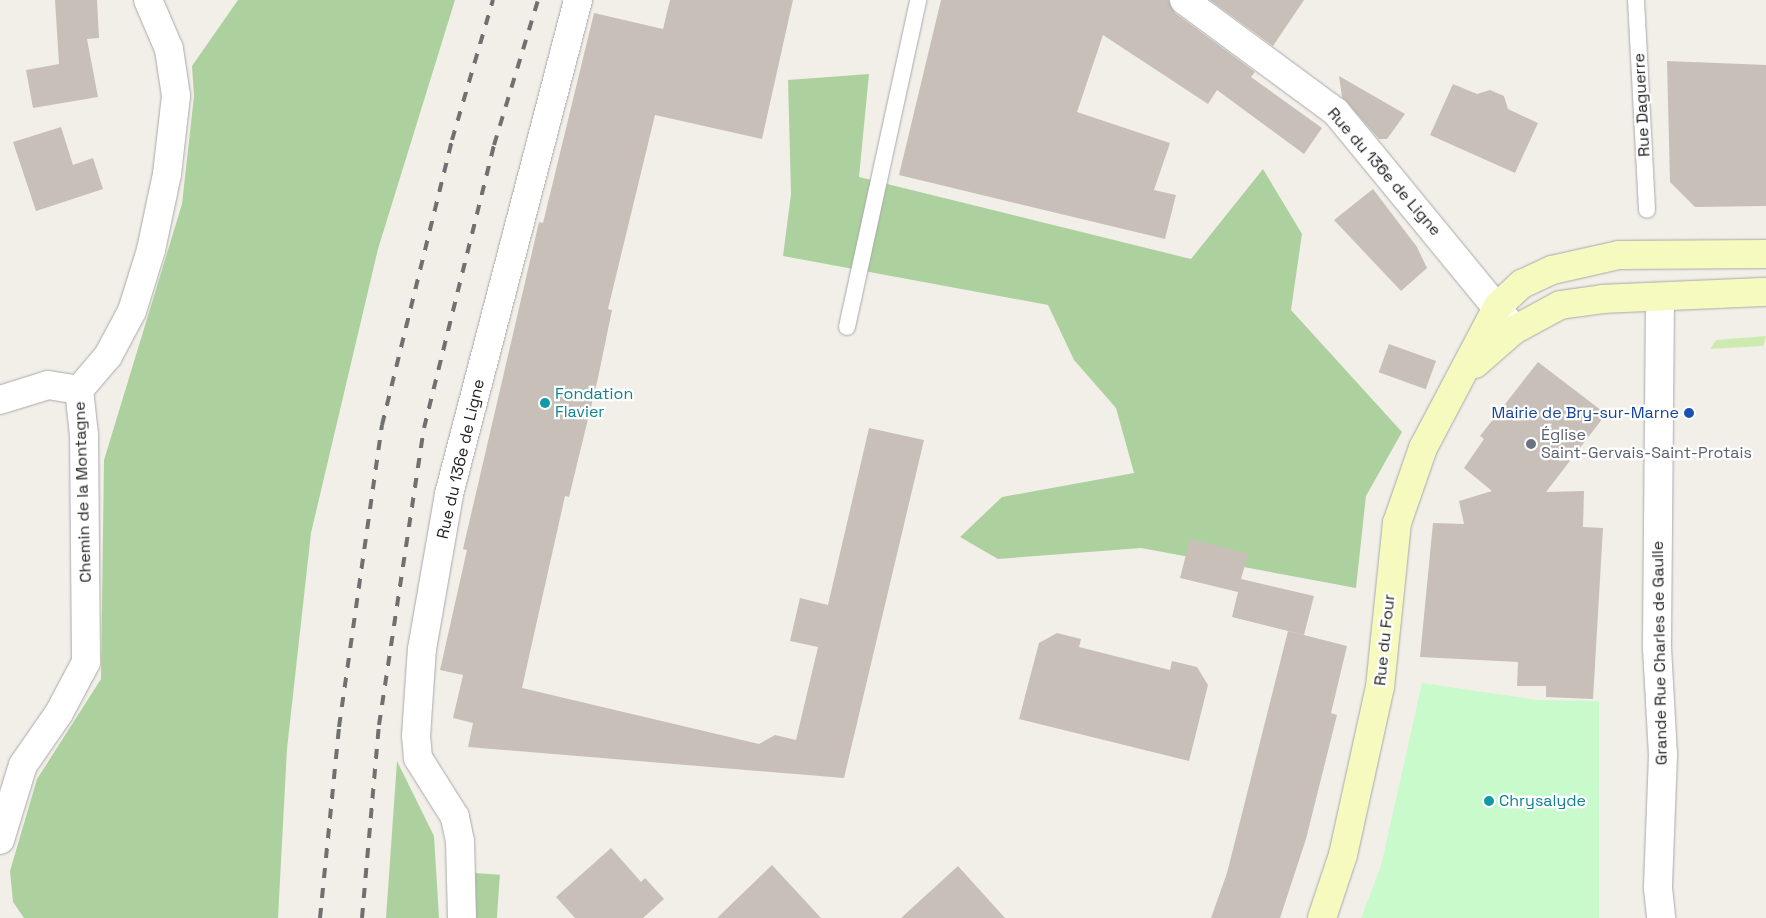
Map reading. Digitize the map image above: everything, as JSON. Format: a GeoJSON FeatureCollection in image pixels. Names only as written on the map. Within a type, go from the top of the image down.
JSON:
{"type":"FeatureCollection","features":[{"type":"Feature","properties":{"kind":"main road"},"geometry":{"type":"LineString","coordinates":[[1498,306],[1522,284],[1552,270],[1619,255],[1691,257],[1766,254]]}},
{"type":"Feature","properties":{"kind":"main road"},"geometry":{"type":"LineString","coordinates":[[1660,298],[1691,257]]}},
{"type":"Feature","properties":{"kind":"main road"},"geometry":{"type":"LineString","coordinates":[[1466,372],[1514,330],[1560,305],[1604,299],[1766,292]]}},
{"type":"Feature","properties":{"kind":"main road","name":"Rue du Four"},"geometry":{"type":"LineString","coordinates":[[1322,918],[1343,855],[1380,687],[1398,523],[1423,448],[1466,372],[1498,306]]}},
{"type":"Feature","properties":{"kind":"street","name":"Chemin de la Montagne"},"geometry":{"type":"LineString","coordinates":[[0,840],[23,765],[60,713],[86,662],[84,435],[79,390],[108,356],[132,311],[151,250],[167,174],[176,96],[169,49],[148,0]]}},
{"type":"Feature","properties":{"kind":"street","name":"Rue du 136e de Ligne"},"geometry":{"type":"LineString","coordinates":[[462,918],[460,841],[455,817],[418,758],[416,736],[422,649],[449,494],[578,0]]}},
{"type":"Feature","properties":{"kind":"street","name":"Rue du 136e de Ligne"},"geometry":{"type":"LineString","coordinates":[[1184,0],[1336,112],[1498,306],[1514,330]]}},
{"type":"Feature","properties":{"kind":"street","name":"Grande Rue Charles de Gaulle"},"geometry":{"type":"LineString","coordinates":[[1660,298],[1657,648],[1663,755],[1658,888],[1661,918]]}},
{"type":"Feature","properties":{"kind":"street"},"geometry":{"type":"LineString","coordinates":[[0,400],[48,385],[79,390]]}},
{"type":"Feature","properties":{"kind":"lane"},"geometry":{"type":"LineString","coordinates":[[847,327],[918,0]]}},
{"type":"Feature","properties":{"kind":"lane","name":"Rue Daguerre"},"geometry":{"type":"LineString","coordinates":[[1636,0],[1647,210]]}},
{"type":"Feature","properties":{"kind":"green space"},"geometry":{"type":"Polygon","coordinates":[[[238,0],[455,0],[378,249],[311,533],[287,749],[278,918],[24,918],[13,902],[10,871],[37,779],[101,679],[104,460],[182,204],[194,96],[192,66],[238,0]]]}},
{"type":"Feature","properties":{"kind":"green space"},"geometry":{"type":"Polygon","coordinates":[[[869,74],[859,177],[1191,259],[1263,169],[1302,234],[1291,310],[1402,432],[1366,496],[1356,588],[1141,548],[998,559],[960,537],[1002,497],[1134,473],[1116,408],[1074,360],[1048,305],[783,256],[791,194],[788,80],[869,74]]]}},
{"type":"Feature","properties":{"kind":"green space"},"geometry":{"type":"Polygon","coordinates":[[[1766,336],[1763,346],[1710,349],[1716,340],[1766,336]]]}},
{"type":"Feature","properties":{"kind":"green space"},"geometry":{"type":"Polygon","coordinates":[[[1422,683],[1538,700],[1599,701],[1599,918],[1361,918],[1381,866],[1422,683]]]}},
{"type":"Feature","properties":{"kind":"green space"},"geometry":{"type":"Polygon","coordinates":[[[397,761],[434,836],[439,918],[386,918],[397,761]]]}},
{"type":"Feature","properties":{"kind":"green space"},"geometry":{"type":"Polygon","coordinates":[[[461,872],[500,875],[497,918],[458,918],[461,872]]]}},
{"type":"Feature","properties":{"kind":"building"},"geometry":{"type":"Polygon","coordinates":[[[55,0],[97,0],[99,38],[87,39],[98,97],[33,108],[26,70],[59,64],[55,0]]]}},
{"type":"Feature","properties":{"kind":"building","name":"Fondation Flavier"},"geometry":{"type":"Polygon","coordinates":[[[670,0],[793,0],[762,139],[655,115],[608,309],[612,310],[598,378],[569,497],[565,496],[522,688],[759,744],[775,735],[796,740],[818,647],[790,641],[800,598],[828,605],[869,428],[924,440],[844,778],[468,747],[473,723],[453,718],[463,675],[440,670],[467,550],[463,549],[539,222],[543,223],[594,13],[663,29],[670,0]]]}},
{"type":"Feature","properties":{"kind":"building"},"geometry":{"type":"Polygon","coordinates":[[[941,0],[1169,0],[1175,13],[1255,72],[1251,77],[1322,128],[1304,154],[1217,90],[1208,104],[1103,35],[1077,112],[1170,143],[1154,190],[1176,195],[1165,239],[899,175],[941,0]]]}},
{"type":"Feature","properties":{"kind":"building"},"geometry":{"type":"Polygon","coordinates":[[[1210,0],[1304,0],[1273,46],[1210,0]]]}},
{"type":"Feature","properties":{"kind":"building"},"geometry":{"type":"Polygon","coordinates":[[[1667,61],[1766,65],[1766,206],[1695,207],[1670,182],[1667,61]]]}},
{"type":"Feature","properties":{"kind":"building"},"geometry":{"type":"Polygon","coordinates":[[[1339,76],[1405,114],[1387,139],[1379,139],[1342,97],[1339,76]]]}},
{"type":"Feature","properties":{"kind":"building"},"geometry":{"type":"Polygon","coordinates":[[[1453,84],[1477,94],[1490,90],[1504,96],[1508,109],[1538,123],[1515,173],[1430,135],[1453,84]]]}},
{"type":"Feature","properties":{"kind":"building"},"geometry":{"type":"Polygon","coordinates":[[[61,127],[73,165],[93,158],[103,189],[36,211],[13,142],[61,127]]]}},
{"type":"Feature","properties":{"kind":"building"},"geometry":{"type":"Polygon","coordinates":[[[1373,189],[1417,247],[1427,268],[1401,291],[1334,220],[1373,189]]]}},
{"type":"Feature","properties":{"kind":"building"},"geometry":{"type":"Polygon","coordinates":[[[1389,344],[1436,361],[1426,389],[1379,372],[1389,344]]]}},
{"type":"Feature","properties":{"kind":"building"},"geometry":{"type":"Polygon","coordinates":[[[1538,362],[1606,414],[1546,492],[1584,491],[1583,527],[1603,528],[1593,699],[1546,697],[1546,686],[1517,686],[1518,662],[1420,657],[1433,523],[1464,524],[1459,501],[1492,491],[1464,468],[1484,439],[1480,436],[1538,362]]]}},
{"type":"Feature","properties":{"kind":"building"},"geometry":{"type":"Polygon","coordinates":[[[1190,539],[1248,554],[1241,579],[1314,596],[1304,635],[1232,617],[1238,592],[1180,578],[1190,539]]]}},
{"type":"Feature","properties":{"kind":"building"},"geometry":{"type":"Polygon","coordinates":[[[1288,631],[1347,646],[1331,713],[1337,715],[1306,839],[1280,918],[1211,918],[1227,873],[1288,631]]]}},
{"type":"Feature","properties":{"kind":"building"},"geometry":{"type":"Polygon","coordinates":[[[1057,633],[1081,639],[1079,647],[1170,670],[1172,661],[1197,667],[1208,685],[1189,761],[1019,719],[1039,643],[1057,633]]]}},
{"type":"Feature","properties":{"kind":"building"},"geometry":{"type":"Polygon","coordinates":[[[611,848],[641,882],[645,878],[664,899],[643,918],[575,918],[556,897],[611,848]]]}},
{"type":"Feature","properties":{"kind":"building"},"geometry":{"type":"Polygon","coordinates":[[[772,865],[821,918],[717,918],[772,865]]]}},
{"type":"Feature","properties":{"kind":"building"},"geometry":{"type":"Polygon","coordinates":[[[958,866],[1005,918],[901,918],[958,866]]]}},
{"type":"Feature","properties":{"kind":"railway"},"geometry":{"type":"LineString","coordinates":[[320,918],[339,727],[382,425],[452,140],[493,0]]}},
{"type":"Feature","properties":{"kind":"railway"},"geometry":{"type":"LineString","coordinates":[[362,918],[379,725],[424,428],[494,145],[538,0]]}},
{"type":"Feature","properties":{"kind":"place","name":"Fondation Flavier"},"geometry":{"type":"Point","coordinates":[545,403]}},
{"type":"Feature","properties":{"kind":"place","name":"Mairie de Bry-sur-Marne"},"geometry":{"type":"Point","coordinates":[1689,413]}},
{"type":"Feature","properties":{"kind":"place","name":"Église Saint-Gervais-Saint-Protais"},"geometry":{"type":"Point","coordinates":[1531,444]}},
{"type":"Feature","properties":{"kind":"place","name":"Chrysalyde"},"geometry":{"type":"Point","coordinates":[1489,801]}}]}
